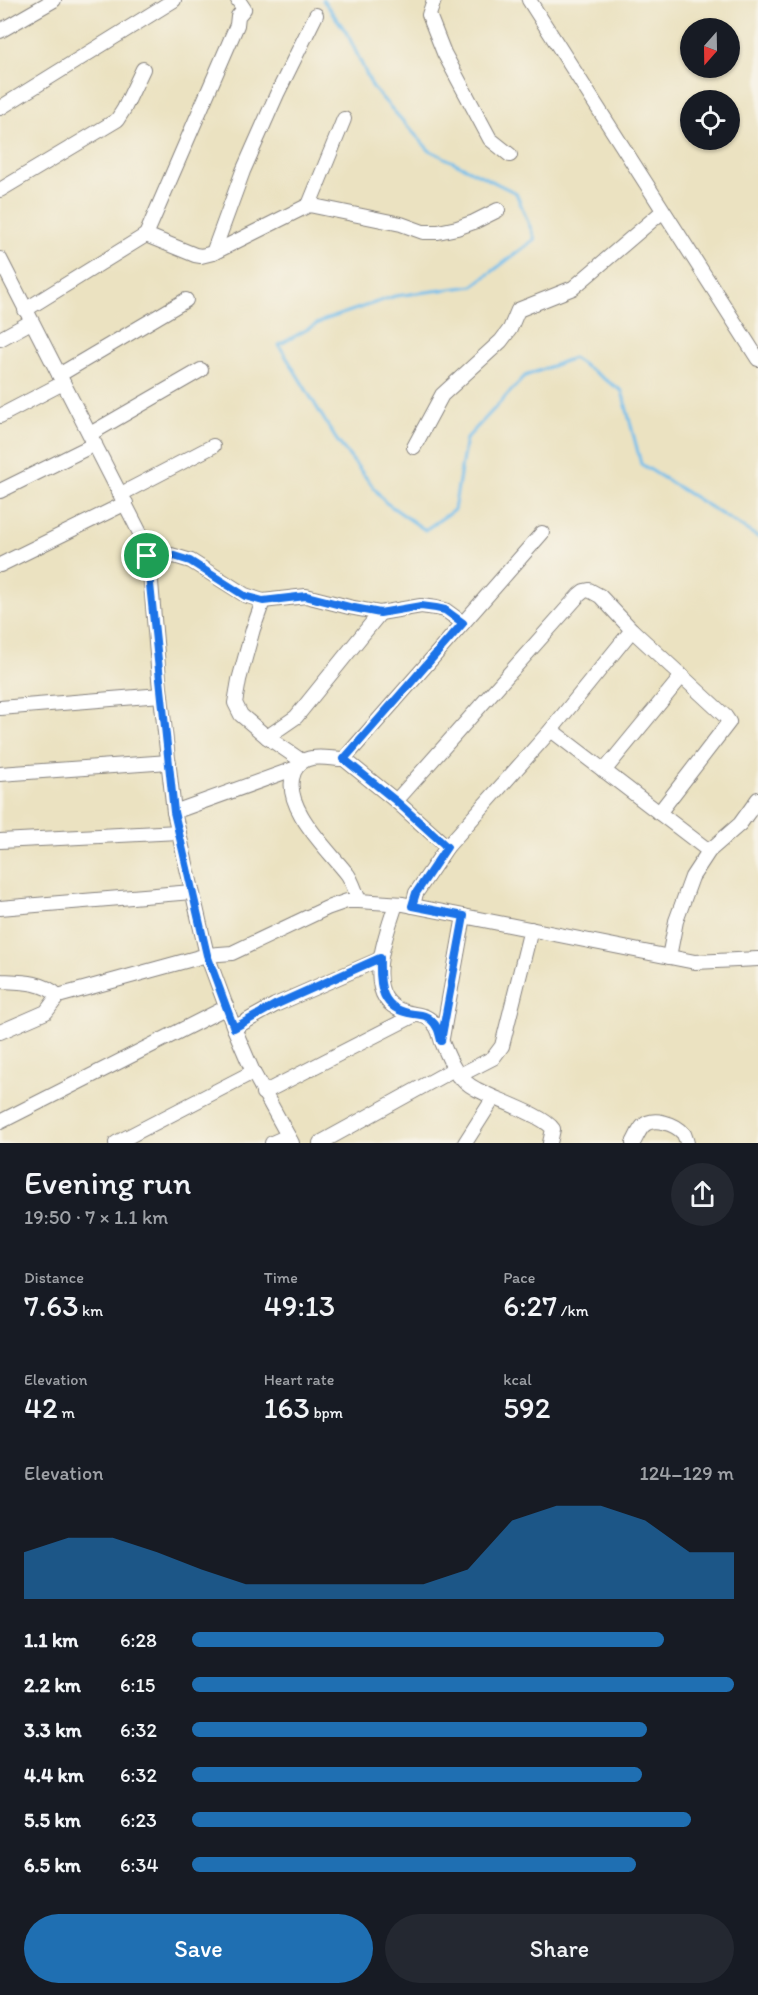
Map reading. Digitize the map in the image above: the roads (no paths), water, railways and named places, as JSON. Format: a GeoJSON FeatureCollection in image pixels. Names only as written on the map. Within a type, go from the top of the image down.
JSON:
{"type":"FeatureCollection","features":[{"type":"Feature","properties":{"kind":"street"},"geometry":{"type":"LineString","coordinates":[[0,31],[54,0]]}},
{"type":"Feature","properties":{"kind":"street"},"geometry":{"type":"LineString","coordinates":[[0,108],[174,0]]}},
{"type":"Feature","properties":{"kind":"street"},"geometry":{"type":"LineString","coordinates":[[0,339],[28,316],[146,236],[237,25],[238,16],[244,7],[238,0]]}},
{"type":"Feature","properties":{"kind":"street"},"geometry":{"type":"LineString","coordinates":[[435,0],[429,15],[444,53],[490,139],[510,155]]}},
{"type":"Feature","properties":{"kind":"street"},"geometry":{"type":"LineString","coordinates":[[529,0],[758,359]]}},
{"type":"Feature","properties":{"kind":"street"},"geometry":{"type":"LineString","coordinates":[[537,12],[546,0]]}},
{"type":"Feature","properties":{"kind":"street"},"geometry":{"type":"LineString","coordinates":[[213,253],[243,171],[316,15]]}},
{"type":"Feature","properties":{"kind":"street"},"geometry":{"type":"LineString","coordinates":[[0,190],[117,120],[143,69]]}},
{"type":"Feature","properties":{"kind":"street"},"geometry":{"type":"LineString","coordinates":[[309,205],[345,119]]}},
{"type":"Feature","properties":{"kind":"street"},"geometry":{"type":"LineString","coordinates":[[146,236],[201,256],[213,253],[309,205],[401,224],[423,232],[457,228],[498,210]]}},
{"type":"Feature","properties":{"kind":"street"},"geometry":{"type":"LineString","coordinates":[[414,447],[442,395],[501,341],[510,329],[518,310],[573,288],[663,211]]}},
{"type":"Feature","properties":{"kind":"street"},"geometry":{"type":"LineString","coordinates":[[1,263],[143,539],[147,556],[174,812],[207,955],[253,1072],[290,1139],[272,1143]]}},
{"type":"Feature","properties":{"kind":"street"},"geometry":{"type":"LineString","coordinates":[[0,416],[186,300]]}},
{"type":"Feature","properties":{"kind":"street"},"geometry":{"type":"LineString","coordinates":[[0,490],[92,439],[201,370]]}},
{"type":"Feature","properties":{"kind":"street"},"geometry":{"type":"LineString","coordinates":[[0,565],[124,499],[213,446]]}},
{"type":"Feature","properties":{"kind":"street"},"geometry":{"type":"LineString","coordinates":[[344,759],[542,533]]}},
{"type":"Feature","properties":{"kind":"street"},"geometry":{"type":"LineString","coordinates":[[147,556],[171,555],[190,561],[245,596],[263,601],[306,596],[380,613],[421,606],[445,610],[463,623]]}},
{"type":"Feature","properties":{"kind":"street"},"geometry":{"type":"LineString","coordinates":[[396,801],[584,591],[589,590],[600,596],[632,630],[729,722],[659,813]]}},
{"type":"Feature","properties":{"kind":"street"},"geometry":{"type":"LineString","coordinates":[[263,601],[237,686],[235,703],[240,715],[299,764]]}},
{"type":"Feature","properties":{"kind":"street"},"geometry":{"type":"LineString","coordinates":[[267,737],[296,717],[380,613]]}},
{"type":"Feature","properties":{"kind":"street"},"geometry":{"type":"LineString","coordinates":[[412,906],[416,893],[447,847],[551,730],[632,630]]}},
{"type":"Feature","properties":{"kind":"street"},"geometry":{"type":"LineString","coordinates":[[604,771],[682,676]]}},
{"type":"Feature","properties":{"kind":"street"},"geometry":{"type":"LineString","coordinates":[[0,708],[161,695]]}},
{"type":"Feature","properties":{"kind":"street"},"geometry":{"type":"LineString","coordinates":[[551,730],[709,851]]}},
{"type":"Feature","properties":{"kind":"street"},"geometry":{"type":"LineString","coordinates":[[174,812],[311,758],[344,759],[396,801],[447,847]]}},
{"type":"Feature","properties":{"kind":"street"},"geometry":{"type":"LineString","coordinates":[[0,774],[169,762]]}},
{"type":"Feature","properties":{"kind":"street"},"geometry":{"type":"LineString","coordinates":[[299,764],[290,781],[292,796],[324,847],[348,876],[355,887],[359,901]]}},
{"type":"Feature","properties":{"kind":"street"},"geometry":{"type":"LineString","coordinates":[[669,957],[676,921],[692,877],[709,851],[740,824],[758,800]]}},
{"type":"Feature","properties":{"kind":"street"},"geometry":{"type":"LineString","coordinates":[[0,842],[179,832]]}},
{"type":"Feature","properties":{"kind":"street"},"geometry":{"type":"LineString","coordinates":[[0,908],[192,892]]}},
{"type":"Feature","properties":{"kind":"street"},"geometry":{"type":"LineString","coordinates":[[0,1032],[46,1012],[58,996],[207,955],[232,953],[327,908],[347,901],[412,906],[695,962],[758,959]]}},
{"type":"Feature","properties":{"kind":"street"},"geometry":{"type":"LineString","coordinates":[[396,904],[380,958],[379,978],[385,998],[392,1006],[415,1015],[423,1015],[431,1020],[437,1027],[456,1072],[468,1085],[493,1099],[542,1119],[553,1129],[550,1143]]}},
{"type":"Feature","properties":{"kind":"street"},"geometry":{"type":"LineString","coordinates":[[441,1041],[464,916]]}},
{"type":"Feature","properties":{"kind":"street"},"geometry":{"type":"LineString","coordinates":[[320,1143],[456,1072],[494,1058],[502,1046],[531,929]]}},
{"type":"Feature","properties":{"kind":"street"},"geometry":{"type":"LineString","coordinates":[[234,1028],[275,1005],[380,958]]}},
{"type":"Feature","properties":{"kind":"street"},"geometry":{"type":"LineString","coordinates":[[0,981],[36,984],[51,989],[58,996]]}},
{"type":"Feature","properties":{"kind":"street"},"geometry":{"type":"LineString","coordinates":[[0,1122],[227,1007]]}},
{"type":"Feature","properties":{"kind":"street"},"geometry":{"type":"LineString","coordinates":[[263,1093],[415,1015]]}},
{"type":"Feature","properties":{"kind":"street"},"geometry":{"type":"LineString","coordinates":[[116,1143],[253,1072]]}},
{"type":"Feature","properties":{"kind":"street"},"geometry":{"type":"LineString","coordinates":[[465,1143],[493,1099]]}},
{"type":"Feature","properties":{"kind":"street"},"geometry":{"type":"LineString","coordinates":[[633,1143],[644,1125],[651,1121],[659,1121],[675,1127],[683,1133],[687,1143]]}},
{"type":"Feature","properties":{"kind":"waterway"},"geometry":{"type":"LineString","coordinates":[[323,0],[347,33],[373,88],[429,150],[516,193],[535,239],[473,286],[395,296],[324,320],[279,345],[336,439],[385,502],[425,530],[454,510],[466,439],[525,376],[573,358],[622,391],[641,464],[758,537]]}}]}
